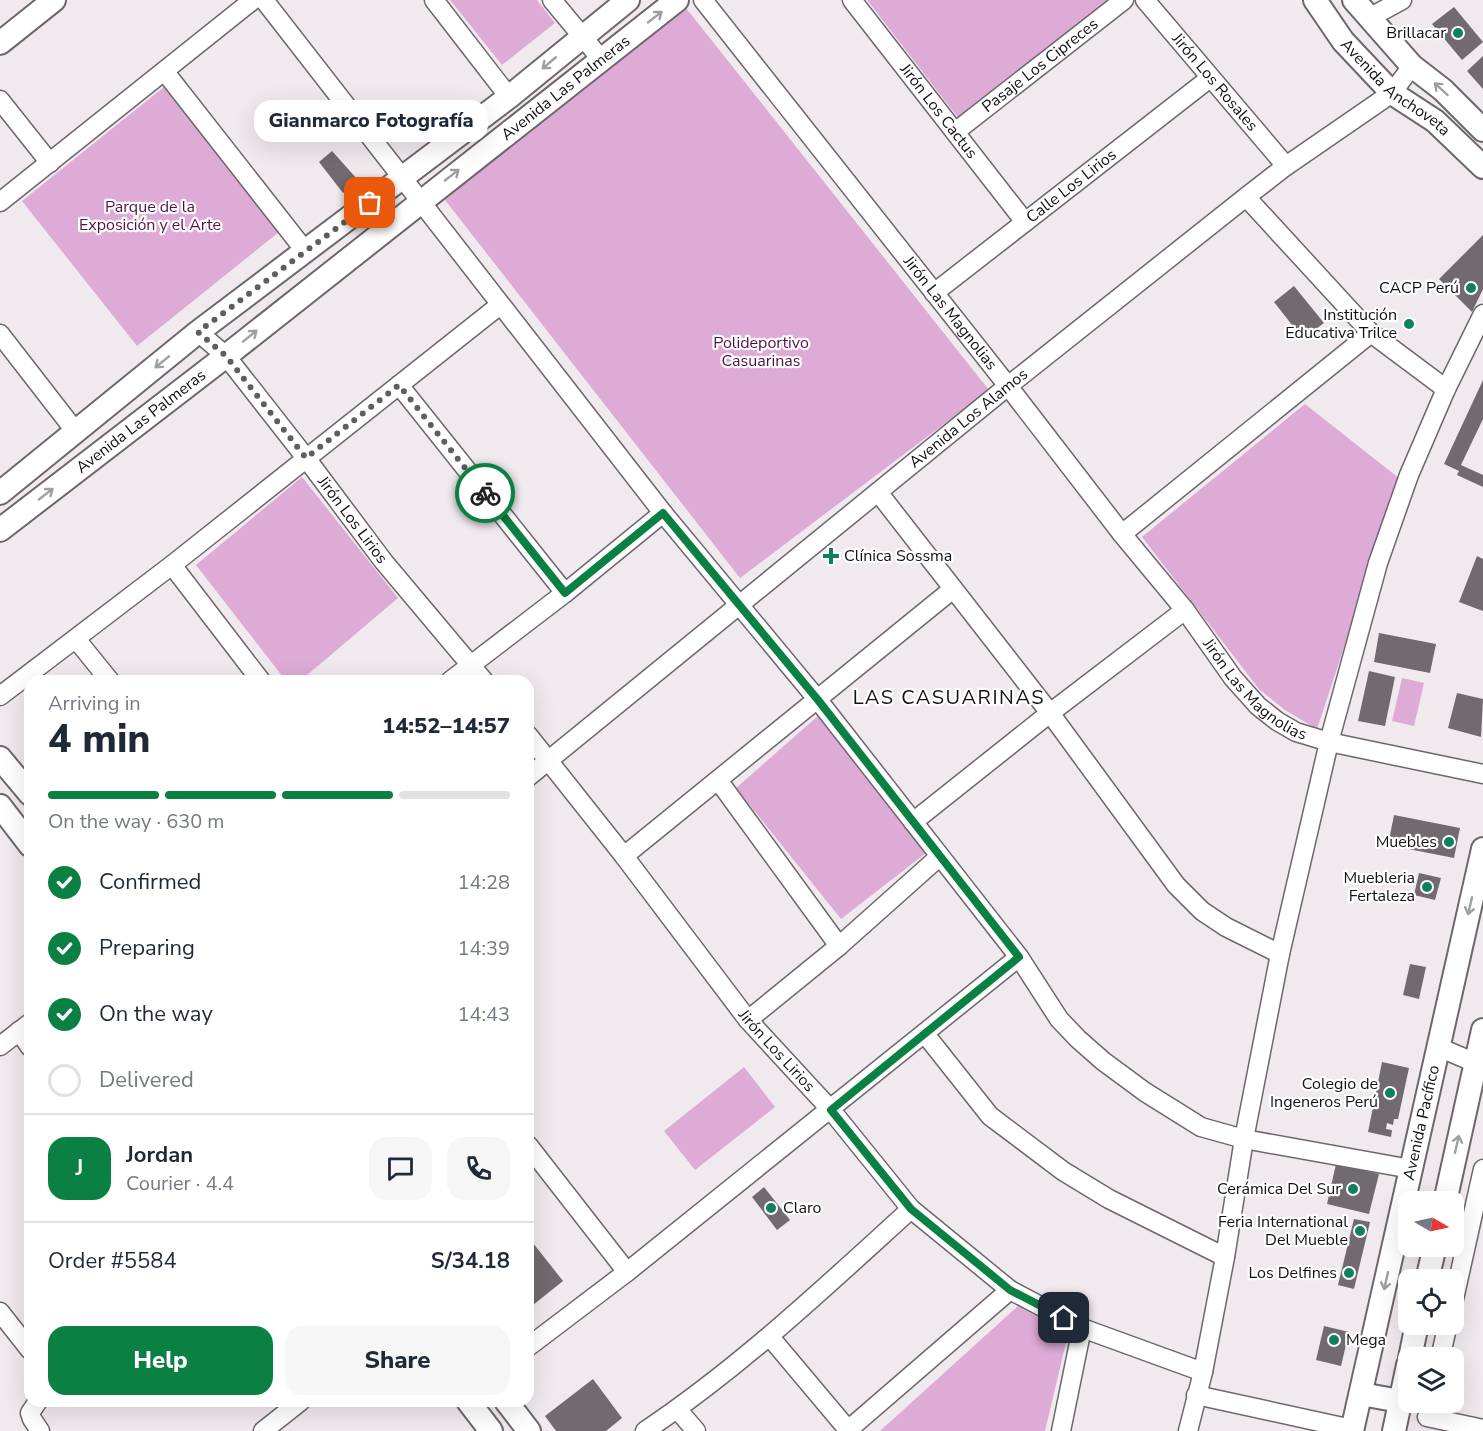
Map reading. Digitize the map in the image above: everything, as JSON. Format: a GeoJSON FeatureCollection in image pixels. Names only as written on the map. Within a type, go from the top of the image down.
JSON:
{"type":"FeatureCollection","features":[{"type":"Feature","properties":{"kind":"main road"},"geometry":{"type":"LineString","coordinates":[[0,43],[54,0]]}},
{"type":"Feature","properties":{"kind":"main road","name":"Avenida Las Palmeras"},"geometry":{"type":"LineString","coordinates":[[0,493],[198,332],[509,97],[628,0]]}},
{"type":"Feature","properties":{"kind":"main road","name":"Avenida Las Palmeras"},"geometry":{"type":"LineString","coordinates":[[0,529],[226,356],[419,201],[677,0]]}},
{"type":"Feature","properties":{"kind":"main road","name":"Avenida Anchoveta"},"geometry":{"type":"LineString","coordinates":[[1315,0],[1343,41],[1392,93],[1435,121],[1483,167]]}},
{"type":"Feature","properties":{"kind":"main road","name":"Avenida Anchoveta"},"geometry":{"type":"LineString","coordinates":[[1354,0],[1412,66],[1443,90],[1483,130]]}},
{"type":"Feature","properties":{"kind":"main road"},"geometry":{"type":"LineString","coordinates":[[0,758],[24,787]]}},
{"type":"Feature","properties":{"kind":"main road"},"geometry":{"type":"LineString","coordinates":[[0,806],[24,837]]}},
{"type":"Feature","properties":{"kind":"main road","name":"Avenida Pacífico"},"geometry":{"type":"LineString","coordinates":[[1352,1430],[1483,849]]}},
{"type":"Feature","properties":{"kind":"main road"},"geometry":{"type":"LineString","coordinates":[[1448,1191],[1479,1064],[1483,1030]]}},
{"type":"Feature","properties":{"kind":"main road"},"geometry":{"type":"LineString","coordinates":[[1361,1394],[1398,1400]]}},
{"type":"Feature","properties":{"kind":"main road"},"geometry":{"type":"LineString","coordinates":[[473,1407],[491,1431]]}},
{"type":"Feature","properties":{"kind":"main road"},"geometry":{"type":"LineString","coordinates":[[511,1407],[529,1431]]}},
{"type":"Feature","properties":{"kind":"main road"},"geometry":{"type":"LineString","coordinates":[[1394,1431],[1398,1413]]}},
{"type":"Feature","properties":{"kind":"street"},"geometry":{"type":"LineString","coordinates":[[0,202],[253,0]]}},
{"type":"Feature","properties":{"kind":"street"},"geometry":{"type":"LineString","coordinates":[[264,0],[663,513],[818,700],[914,822],[1019,957],[1059,1019],[1077,1039],[1144,1092],[1201,1127],[1244,1139],[1411,1169]]}},
{"type":"Feature","properties":{"kind":"street"},"geometry":{"type":"LineString","coordinates":[[434,0],[509,97]]}},
{"type":"Feature","properties":{"kind":"street"},"geometry":{"type":"LineString","coordinates":[[552,0],[601,59]]}},
{"type":"Feature","properties":{"kind":"street","name":"Jirón Las Magnolias"},"geometry":{"type":"LineString","coordinates":[[703,0],[1122,534],[1185,610],[1233,678],[1258,706],[1276,721],[1296,732],[1329,742],[1483,774]]}},
{"type":"Feature","properties":{"kind":"street","name":"Jirón Los Cactus"},"geometry":{"type":"LineString","coordinates":[[852,0],[1025,222]]}},
{"type":"Feature","properties":{"kind":"street","name":"Pasaje Los Cipreces"},"geometry":{"type":"LineString","coordinates":[[955,132],[1124,0]]}},
{"type":"Feature","properties":{"kind":"street","name":"Jirón Los Rosales"},"geometry":{"type":"LineString","coordinates":[[1145,0],[1286,166]]}},
{"type":"Feature","properties":{"kind":"street"},"geometry":{"type":"LineString","coordinates":[[1369,18],[1402,0]]}},
{"type":"Feature","properties":{"kind":"street","name":"Avenida Los Alamos"},"geometry":{"type":"LineString","coordinates":[[534,772],[1008,386],[1246,197],[1286,166],[1392,93],[1412,66]]}},
{"type":"Feature","properties":{"kind":"street"},"geometry":{"type":"LineString","coordinates":[[165,72],[306,252]]}},
{"type":"Feature","properties":{"kind":"street","name":"Calle Los Lirios"},"geometry":{"type":"LineString","coordinates":[[934,293],[1210,78]]}},
{"type":"Feature","properties":{"kind":"street"},"geometry":{"type":"LineString","coordinates":[[0,100],[50,162]]}},
{"type":"Feature","properties":{"kind":"street"},"geometry":{"type":"LineString","coordinates":[[1246,197],[1371,333],[1446,389]]}},
{"type":"Feature","properties":{"kind":"street"},"geometry":{"type":"LineString","coordinates":[[28,675],[172,565],[500,305]]}},
{"type":"Feature","properties":{"kind":"street"},"geometry":{"type":"LineString","coordinates":[[1188,1431],[1203,1372],[1244,1139],[1280,954],[1329,742],[1378,563],[1409,475],[1446,389],[1483,314]]}},
{"type":"Feature","properties":{"kind":"street","name":"Jirón Los Lirios"},"geometry":{"type":"LineString","coordinates":[[198,332],[226,356],[384,562],[479,675]]}},
{"type":"Feature","properties":{"kind":"street"},"geometry":{"type":"LineString","coordinates":[[1122,534],[1371,333]]}},
{"type":"Feature","properties":{"kind":"street"},"geometry":{"type":"LineString","coordinates":[[0,334],[76,432]]}},
{"type":"Feature","properties":{"kind":"street"},"geometry":{"type":"LineString","coordinates":[[399,385],[565,593]]}},
{"type":"Feature","properties":{"kind":"street"},"geometry":{"type":"LineString","coordinates":[[878,492],[1050,713],[1176,885],[1202,911],[1226,927],[1280,954]]}},
{"type":"Feature","properties":{"kind":"street"},"geometry":{"type":"LineString","coordinates":[[458,675],[565,593],[663,513]]}},
{"type":"Feature","properties":{"kind":"street"},"geometry":{"type":"LineString","coordinates":[[172,565],[256,675]]}},
{"type":"Feature","properties":{"kind":"street"},"geometry":{"type":"LineString","coordinates":[[624,856],[953,589]]}},
{"type":"Feature","properties":{"kind":"street"},"geometry":{"type":"LineString","coordinates":[[914,822],[1050,713],[1185,610]]}},
{"type":"Feature","properties":{"kind":"street"},"geometry":{"type":"LineString","coordinates":[[76,639],[105,675]]}},
{"type":"Feature","properties":{"kind":"street"},"geometry":{"type":"LineString","coordinates":[[0,696],[24,678]]}},
{"type":"Feature","properties":{"kind":"street","name":"Jirón Los Lirios"},"geometry":{"type":"LineString","coordinates":[[534,742],[624,856],[748,1020],[831,1110],[911,1209],[1010,1290],[1083,1328],[1203,1372]]}},
{"type":"Feature","properties":{"kind":"street"},"geometry":{"type":"LineString","coordinates":[[718,780],[838,946]]}},
{"type":"Feature","properties":{"kind":"street"},"geometry":{"type":"LineString","coordinates":[[748,1020],[838,946],[939,857]]}},
{"type":"Feature","properties":{"kind":"street"},"geometry":{"type":"LineString","coordinates":[[534,1342],[627,1272],[831,1110],[1019,957]]}},
{"type":"Feature","properties":{"kind":"street"},"geometry":{"type":"LineString","coordinates":[[0,1046],[24,1028]]}},
{"type":"Feature","properties":{"kind":"street"},"geometry":{"type":"LineString","coordinates":[[925,1034],[990,1116],[1054,1164],[1108,1199],[1225,1257]]}},
{"type":"Feature","properties":{"kind":"street"},"geometry":{"type":"LineString","coordinates":[[1438,1047],[1479,1064]]}},
{"type":"Feature","properties":{"kind":"street"},"geometry":{"type":"LineString","coordinates":[[534,1153],[627,1272]]}},
{"type":"Feature","properties":{"kind":"street"},"geometry":{"type":"LineString","coordinates":[[1461,1269],[1483,1169]]}},
{"type":"Feature","properties":{"kind":"street"},"geometry":{"type":"LineString","coordinates":[[645,1431],[677,1410],[770,1337],[911,1209]]}},
{"type":"Feature","properties":{"kind":"street"},"geometry":{"type":"LineString","coordinates":[[770,1337],[848,1431],[1010,1290]]}},
{"type":"Feature","properties":{"kind":"street"},"geometry":{"type":"LineString","coordinates":[[0,1312],[24,1342]]}},
{"type":"Feature","properties":{"kind":"street"},"geometry":{"type":"LineString","coordinates":[[1061,1431],[1083,1328]]}},
{"type":"Feature","properties":{"kind":"street"},"geometry":{"type":"LineString","coordinates":[[1196,1395],[1352,1430]]}},
{"type":"Feature","properties":{"kind":"street"},"geometry":{"type":"LineString","coordinates":[[34,1407],[30,1413],[40,1431]]}},
{"type":"Feature","properties":{"kind":"street"},"geometry":{"type":"LineString","coordinates":[[265,1430],[294,1407]]}},
{"type":"Feature","properties":{"kind":"street"},"geometry":{"type":"LineString","coordinates":[[677,1410],[696,1431]]}},
{"type":"Feature","properties":{"kind":"street"},"geometry":{"type":"LineString","coordinates":[[1427,1417],[1483,1429]]}},
{"type":"Feature","properties":{"kind":"green space"},"geometry":{"type":"Polygon","coordinates":[[[450,0],[537,0],[555,23],[502,65],[450,0]]]}},
{"type":"Feature","properties":{"kind":"green space"},"geometry":{"type":"Polygon","coordinates":[[[867,0],[1113,0],[959,119],[867,0]]]}},
{"type":"Feature","properties":{"kind":"green space","name":"Polideportivo Casuarinas"},"geometry":{"type":"Polygon","coordinates":[[[682,3],[989,390],[740,578],[445,200],[682,3]]]}},
{"type":"Feature","properties":{"kind":"green space","name":"Parque de la Exposición y el Arte"},"geometry":{"type":"Polygon","coordinates":[[[164,87],[279,232],[137,346],[22,201],[164,87]]]}},
{"type":"Feature","properties":{"kind":"green space"},"geometry":{"type":"Polygon","coordinates":[[[1305,404],[1400,479],[1317,729],[1285,710],[1259,689],[1142,537],[1305,404]]]}},
{"type":"Feature","properties":{"kind":"green space"},"geometry":{"type":"Polygon","coordinates":[[[302,477],[398,598],[307,675],[281,675],[196,565],[302,477]]]}},
{"type":"Feature","properties":{"kind":"green space"},"geometry":{"type":"Polygon","coordinates":[[[1402,678],[1424,683],[1414,726],[1392,721],[1402,678]]]}},
{"type":"Feature","properties":{"kind":"green space"},"geometry":{"type":"Polygon","coordinates":[[[818,716],[926,853],[841,919],[736,788],[818,716]]]}},
{"type":"Feature","properties":{"kind":"green space"},"geometry":{"type":"Polygon","coordinates":[[[744,1067],[775,1107],[695,1170],[664,1131],[744,1067]]]}},
{"type":"Feature","properties":{"kind":"green space"},"geometry":{"type":"Polygon","coordinates":[[[1018,1306],[1068,1334],[1045,1431],[880,1431],[1018,1306]]]}},
{"type":"Feature","properties":{"kind":"building","name":"Brillacar"},"geometry":{"type":"Polygon","coordinates":[[[1454,7],[1483,42],[1462,60],[1432,24],[1454,7]]]}},
{"type":"Feature","properties":{"kind":"building"},"geometry":{"type":"Polygon","coordinates":[[[1483,56],[1483,89],[1467,71],[1483,56]]]}},
{"type":"Feature","properties":{"kind":"building"},"geometry":{"type":"Polygon","coordinates":[[[332,151],[358,180],[343,193],[319,162],[332,151]]]}},
{"type":"Feature","properties":{"kind":"building"},"geometry":{"type":"Polygon","coordinates":[[[1483,235],[1483,289],[1472,312],[1439,279],[1483,235]]]}},
{"type":"Feature","properties":{"kind":"building"},"geometry":{"type":"Polygon","coordinates":[[[1294,286],[1324,323],[1303,339],[1274,302],[1294,286]]]}},
{"type":"Feature","properties":{"kind":"building"},"geometry":{"type":"Polygon","coordinates":[[[1483,380],[1483,419],[1461,465],[1483,475],[1483,487],[1457,475],[1459,471],[1444,464],[1483,380]]]}},
{"type":"Feature","properties":{"kind":"building"},"geometry":{"type":"Polygon","coordinates":[[[1477,556],[1483,559],[1483,611],[1459,602],[1477,556]]]}},
{"type":"Feature","properties":{"kind":"building"},"geometry":{"type":"Polygon","coordinates":[[[1379,633],[1436,644],[1430,673],[1374,662],[1379,633]]]}},
{"type":"Feature","properties":{"kind":"building"},"geometry":{"type":"Polygon","coordinates":[[[1369,671],[1395,677],[1385,726],[1358,721],[1369,671]]]}},
{"type":"Feature","properties":{"kind":"building"},"geometry":{"type":"Polygon","coordinates":[[[1457,693],[1483,699],[1481,737],[1448,728],[1457,693]]]}},
{"type":"Feature","properties":{"kind":"building"},"geometry":{"type":"Polygon","coordinates":[[[1394,815],[1460,828],[1454,858],[1388,845],[1394,815]]]}},
{"type":"Feature","properties":{"kind":"building","name":"Muebleria Fertaleza"},"geometry":{"type":"Polygon","coordinates":[[[1419,873],[1441,878],[1435,900],[1414,895],[1419,873]]]}},
{"type":"Feature","properties":{"kind":"building"},"geometry":{"type":"Polygon","coordinates":[[[1410,964],[1426,967],[1419,999],[1403,995],[1410,964]]]}},
{"type":"Feature","properties":{"kind":"building","name":"Colegio de Ingeneros Perú"},"geometry":{"type":"Polygon","coordinates":[[[1382,1062],[1409,1068],[1398,1119],[1394,1119],[1393,1125],[1387,1123],[1386,1129],[1392,1130],[1391,1137],[1368,1132],[1382,1062]]]}},
{"type":"Feature","properties":{"kind":"building","name":"Cerámica Del Sur"},"geometry":{"type":"Polygon","coordinates":[[[1336,1164],[1379,1174],[1369,1214],[1327,1204],[1336,1164]]]}},
{"type":"Feature","properties":{"kind":"building","name":"Claro"},"geometry":{"type":"Polygon","coordinates":[[[764,1187],[790,1220],[777,1230],[752,1197],[764,1187]]]}},
{"type":"Feature","properties":{"kind":"building"},"geometry":{"type":"Polygon","coordinates":[[[1354,1219],[1370,1222],[1354,1289],[1338,1285],[1354,1219]]]}},
{"type":"Feature","properties":{"kind":"building"},"geometry":{"type":"Polygon","coordinates":[[[534,1244],[563,1281],[534,1304],[534,1244]]]}},
{"type":"Feature","properties":{"kind":"building","name":"Mega"},"geometry":{"type":"Polygon","coordinates":[[[1324,1326],[1349,1332],[1341,1366],[1316,1360],[1324,1326]]]}},
{"type":"Feature","properties":{"kind":"building"},"geometry":{"type":"Polygon","coordinates":[[[593,1379],[622,1418],[606,1431],[556,1431],[545,1416],[593,1379]]]}},
{"type":"Feature","properties":{"kind":"way so far"},"geometry":{"type":"LineString","coordinates":[[370,203],[198,332],[226,356],[306,458],[399,385],[485,493]]}},
{"type":"Feature","properties":{"kind":"place","name":"Brillacar"},"geometry":{"type":"Point","coordinates":[1458,33]}},
{"type":"Feature","properties":{"kind":"place","name":"Gianmarco Fotografía"},"geometry":{"type":"Point","coordinates":[370,203]}},
{"type":"Feature","properties":{"kind":"place","name":"CACP Perú"},"geometry":{"type":"Point","coordinates":[1471,288]}},
{"type":"Feature","properties":{"kind":"place","name":"Institución Educativa Trilce"},"geometry":{"type":"Point","coordinates":[1409,324]}},
{"type":"Feature","properties":{"kind":"place","name":"Clínica Sossma"},"geometry":{"type":"Point","coordinates":[831,556]}},
{"type":"Feature","properties":{"kind":"place","name":"Muebles"},"geometry":{"type":"Point","coordinates":[1449,842]}},
{"type":"Feature","properties":{"kind":"place","name":"Muebleria Fertaleza"},"geometry":{"type":"Point","coordinates":[1427,887]}},
{"type":"Feature","properties":{"kind":"place","name":"Colegio de Ingeneros Perú"},"geometry":{"type":"Point","coordinates":[1390,1093]}},
{"type":"Feature","properties":{"kind":"place","name":"Cerámica Del Sur"},"geometry":{"type":"Point","coordinates":[1353,1189]}},
{"type":"Feature","properties":{"kind":"place","name":"Claro"},"geometry":{"type":"Point","coordinates":[771,1208]}},
{"type":"Feature","properties":{"kind":"place","name":"Feria International Del Mueble"},"geometry":{"type":"Point","coordinates":[1360,1231]}},
{"type":"Feature","properties":{"kind":"place","name":"Los Delfines"},"geometry":{"type":"Point","coordinates":[1349,1273]}},
{"type":"Feature","properties":{"kind":"place","name":"Mega"},"geometry":{"type":"Point","coordinates":[1334,1340]}},
{"type":"Feature","properties":{"kind":"district","name":"LAS CASUARINAS"},"geometry":{"type":"Point","coordinates":[949,697]}},
{"type":"Feature","properties":{"kind":"route"},"geometry":{"type":"LineString","coordinates":[[485,493],[565,593],[663,513],[818,700],[1019,957],[831,1110],[911,1209],[1010,1290],[1064,1318]]}}]}
